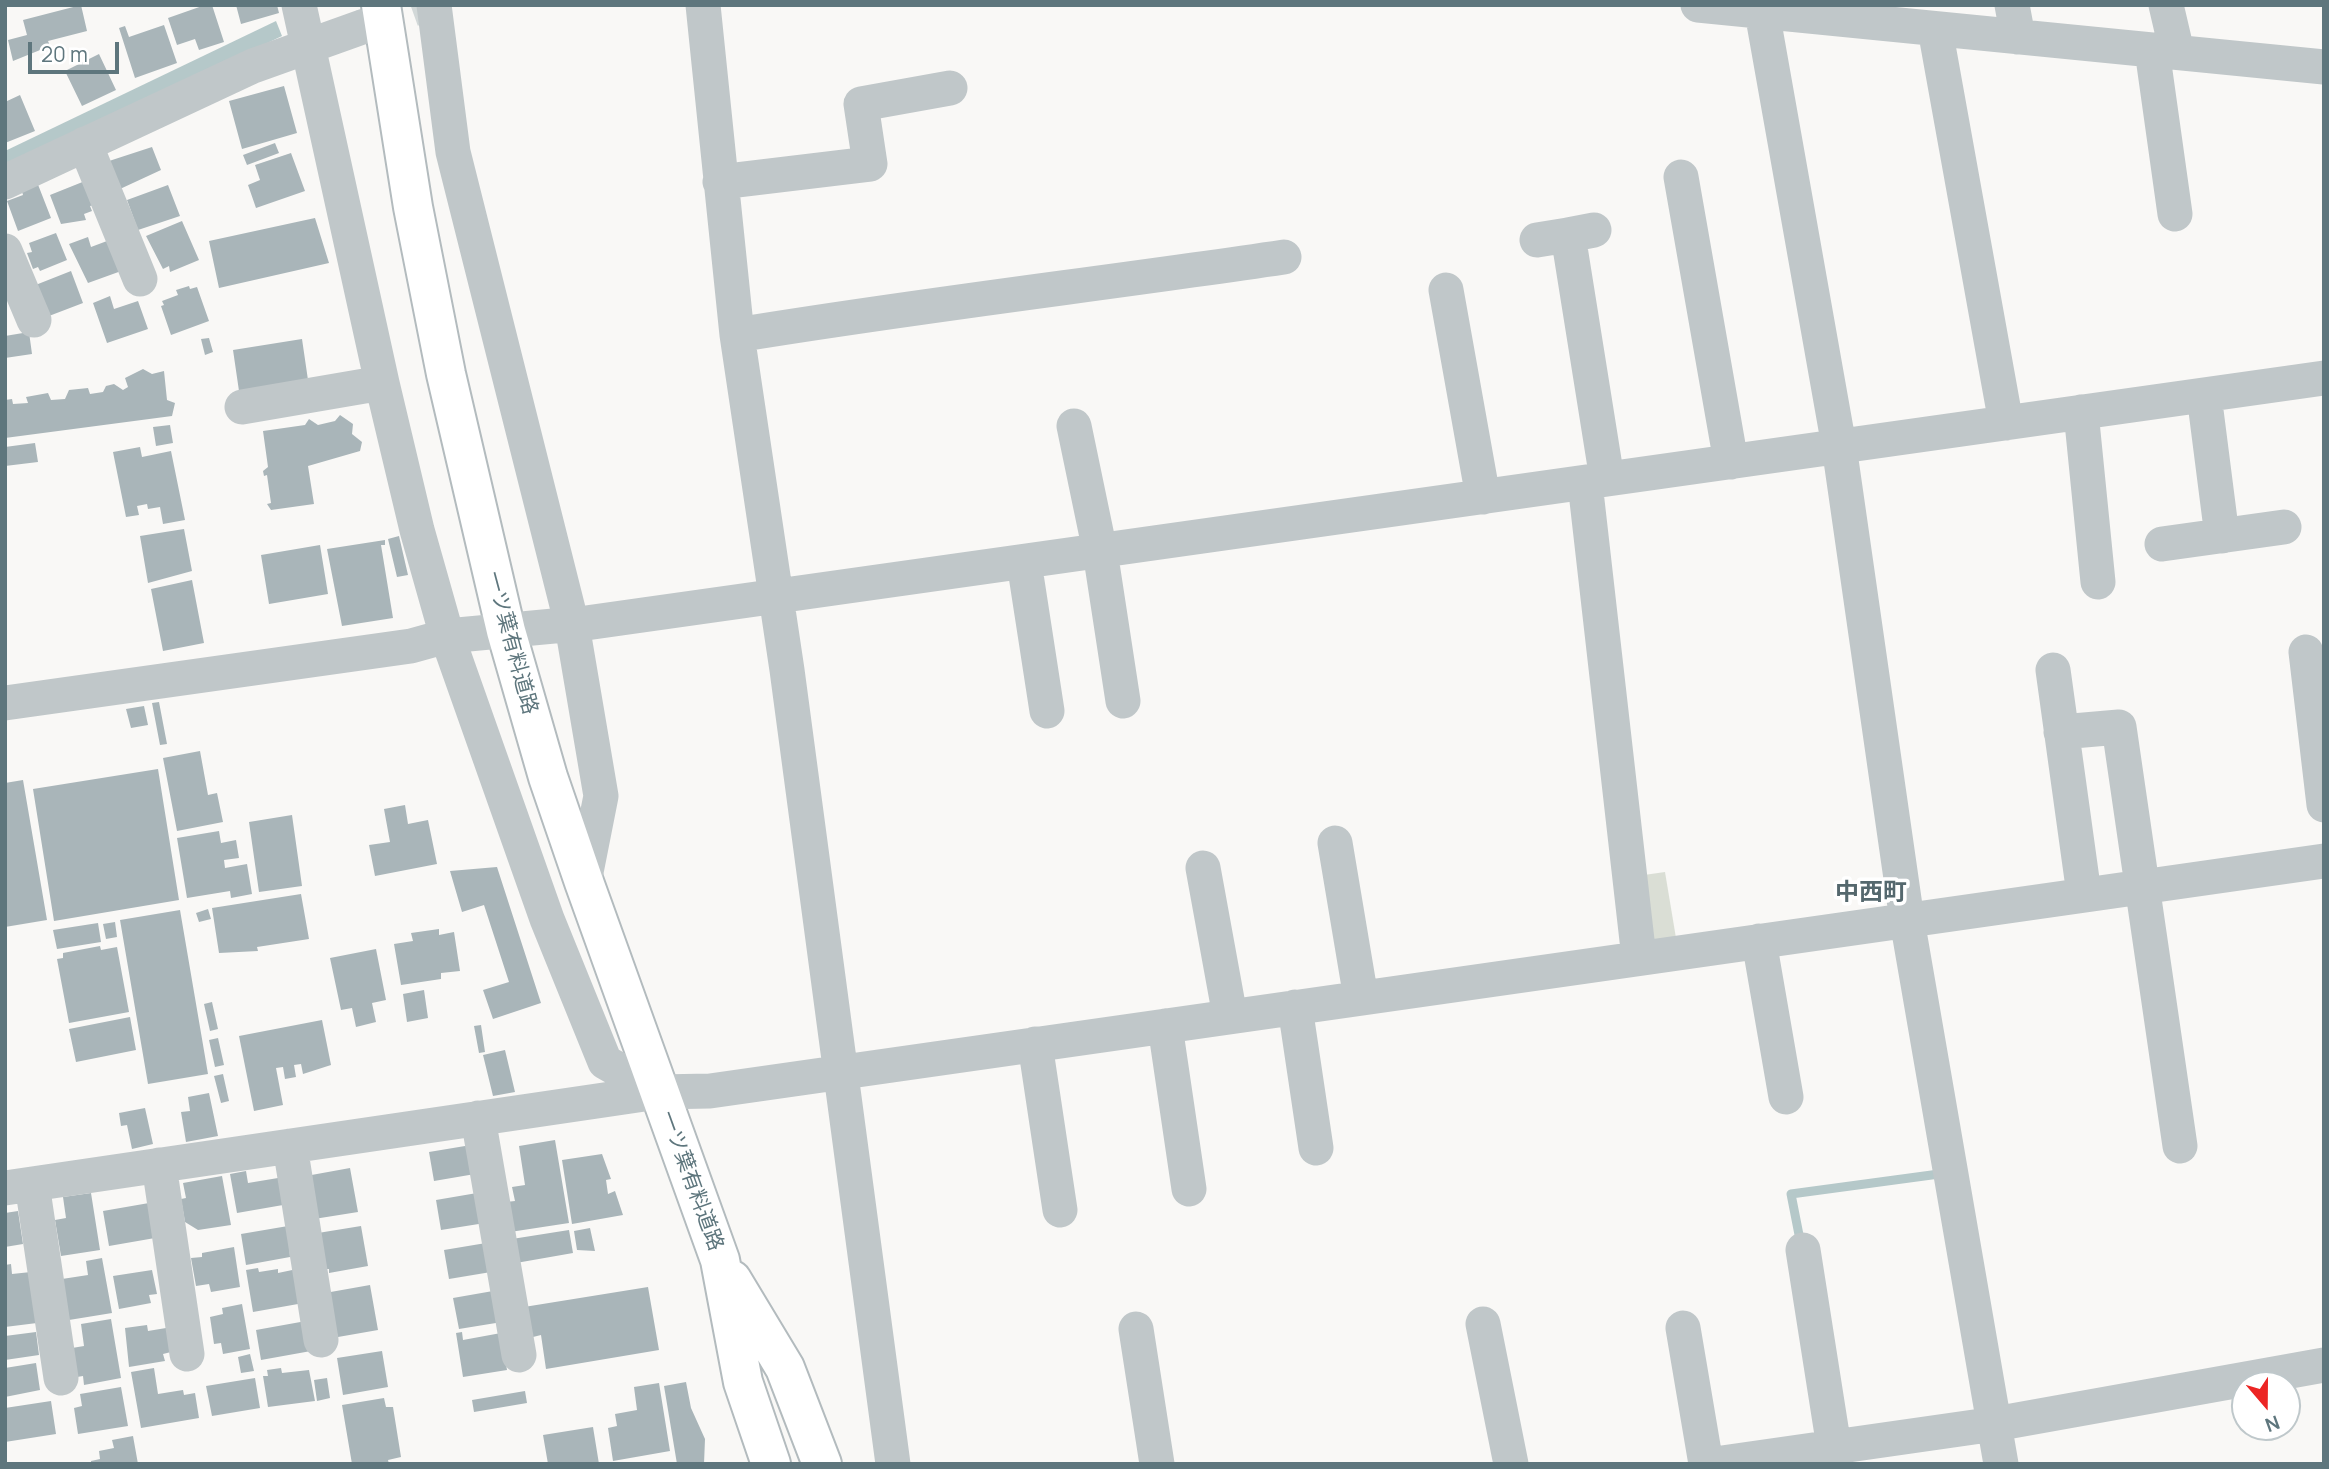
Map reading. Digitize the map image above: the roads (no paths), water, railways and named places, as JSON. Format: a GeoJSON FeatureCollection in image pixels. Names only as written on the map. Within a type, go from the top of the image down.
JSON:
{"type":"FeatureCollection","features":[{"type":"Feature","properties":{"kind":"main road","name":"一ツ葉有料道路"},"geometry":{"type":"LineString","coordinates":[[403,10],[413,207],[443,361],[506,631],[548,777],[720,1260]]}},
{"type":"Feature","properties":{"kind":"main road"},"geometry":{"type":"LineString","coordinates":[[720,1260],[743,1382],[771,1464]]}},
{"type":"Feature","properties":{"kind":"main road"},"geometry":{"type":"LineString","coordinates":[[720,1260],[785,1368],[822,1464]]}},
{"type":"Feature","properties":{"kind":"street"},"geometry":{"type":"LineString","coordinates":[[299,5],[382,383],[417,530],[447,636],[538,894],[604,1062],[658,1092]]}},
{"type":"Feature","properties":{"kind":"street"},"geometry":{"type":"LineString","coordinates":[[703,5],[737,335],[892,1464]]}},
{"type":"Feature","properties":{"kind":"street"},"geometry":{"type":"LineString","coordinates":[[1698,5],[1935,29],[2015,21],[2165,51],[2324,66]]}},
{"type":"Feature","properties":{"kind":"street"},"geometry":{"type":"LineString","coordinates":[[2166,5],[2165,51],[2175,214]]}},
{"type":"Feature","properties":{"kind":"street"},"geometry":{"type":"LineString","coordinates":[[5,182],[253,66],[403,10],[453,152],[572,625],[601,796],[584,882]]}},
{"type":"Feature","properties":{"kind":"street"},"geometry":{"type":"LineString","coordinates":[[1762,12],[1839,446],[1907,920],[2001,1464]]}},
{"type":"Feature","properties":{"kind":"street"},"geometry":{"type":"LineString","coordinates":[[1935,29],[2006,423]]}},
{"type":"Feature","properties":{"kind":"street"},"geometry":{"type":"LineString","coordinates":[[720,182],[870,164],[861,104],[950,88]]}},
{"type":"Feature","properties":{"kind":"street"},"geometry":{"type":"LineString","coordinates":[[85,144],[140,279]]}},
{"type":"Feature","properties":{"kind":"street"},"geometry":{"type":"LineString","coordinates":[[1681,177],[1731,462]]}},
{"type":"Feature","properties":{"kind":"street"},"geometry":{"type":"LineString","coordinates":[[1566,235],[1596,481],[1639,958]]}},
{"type":"Feature","properties":{"kind":"street"},"geometry":{"type":"LineString","coordinates":[[5,251],[34,320]]}},
{"type":"Feature","properties":{"kind":"street"},"geometry":{"type":"LineString","coordinates":[[737,335],[911,306],[1118,282],[1284,257]]}},
{"type":"Feature","properties":{"kind":"street"},"geometry":{"type":"LineString","coordinates":[[1446,290],[1483,497]]}},
{"type":"Feature","properties":{"kind":"street"},"geometry":{"type":"LineString","coordinates":[[5,703],[411,646],[447,636],[572,625],[2324,378]]}},
{"type":"Feature","properties":{"kind":"street"},"geometry":{"type":"LineString","coordinates":[[242,407],[382,383]]}},
{"type":"Feature","properties":{"kind":"street"},"geometry":{"type":"LineString","coordinates":[[2204,395],[2222,536]]}},
{"type":"Feature","properties":{"kind":"street"},"geometry":{"type":"LineString","coordinates":[[2081,412],[2098,582]]}},
{"type":"Feature","properties":{"kind":"street"},"geometry":{"type":"LineString","coordinates":[[1074,426],[1100,551],[1123,701]]}},
{"type":"Feature","properties":{"kind":"street"},"geometry":{"type":"LineString","coordinates":[[2162,544],[2284,527]]}},
{"type":"Feature","properties":{"kind":"street"},"geometry":{"type":"LineString","coordinates":[[1024,562],[1047,711]]}},
{"type":"Feature","properties":{"kind":"street"},"geometry":{"type":"LineString","coordinates":[[2306,652],[2324,806]]}},
{"type":"Feature","properties":{"kind":"street"},"geometry":{"type":"LineString","coordinates":[[2053,670],[2084,894]]}},
{"type":"Feature","properties":{"kind":"street"},"geometry":{"type":"LineString","coordinates":[[2061,732],[2119,727],[2180,1146]]}},
{"type":"Feature","properties":{"kind":"street"},"geometry":{"type":"LineString","coordinates":[[1335,843],[1361,998]]}},
{"type":"Feature","properties":{"kind":"street"},"geometry":{"type":"LineString","coordinates":[[61,1378],[18,1186],[658,1092],[710,1091],[2324,862]]}},
{"type":"Feature","properties":{"kind":"street"},"geometry":{"type":"LineString","coordinates":[[1203,867],[1230,1016]]}},
{"type":"Feature","properties":{"kind":"street"},"geometry":{"type":"LineString","coordinates":[[1759,941],[1786,1097]]}},
{"type":"Feature","properties":{"kind":"street"},"geometry":{"type":"LineString","coordinates":[[1295,1007],[1316,1148]]}},
{"type":"Feature","properties":{"kind":"street"},"geometry":{"type":"LineString","coordinates":[[1165,1026],[1189,1189]]}},
{"type":"Feature","properties":{"kind":"street"},"geometry":{"type":"LineString","coordinates":[[1035,1044],[1060,1210]]}},
{"type":"Feature","properties":{"kind":"street"},"geometry":{"type":"LineString","coordinates":[[478,1118],[519,1355]]}},
{"type":"Feature","properties":{"kind":"street"},"geometry":{"type":"LineString","coordinates":[[290,1146],[321,1340]]}},
{"type":"Feature","properties":{"kind":"street"},"geometry":{"type":"LineString","coordinates":[[159,1166],[187,1354]]}},
{"type":"Feature","properties":{"kind":"street"},"geometry":{"type":"LineString","coordinates":[[1803,1250],[1834,1447]]}},
{"type":"Feature","properties":{"kind":"street"},"geometry":{"type":"LineString","coordinates":[[1483,1324],[1511,1464]]}},
{"type":"Feature","properties":{"kind":"street"},"geometry":{"type":"LineString","coordinates":[[1684,1328],[1706,1464]]}},
{"type":"Feature","properties":{"kind":"street"},"geometry":{"type":"LineString","coordinates":[[1136,1329],[1157,1464]]}},
{"type":"Feature","properties":{"kind":"street"},"geometry":{"type":"LineString","coordinates":[[1716,1464],[1995,1424],[2324,1365]]}},
{"type":"Feature","properties":{"kind":"waterway"},"geometry":{"type":"LineString","coordinates":[[1801,1245],[1791,1194],[1939,1174]]}},
{"type":"Feature","properties":{"kind":"tunnel"},"geometry":{"type":"LineString","coordinates":[[362,27],[418,7]]}},
{"type":"Feature","properties":{"kind":"district","name":"中西町"},"geometry":{"type":"Point","coordinates":[1871,893]}}]}
